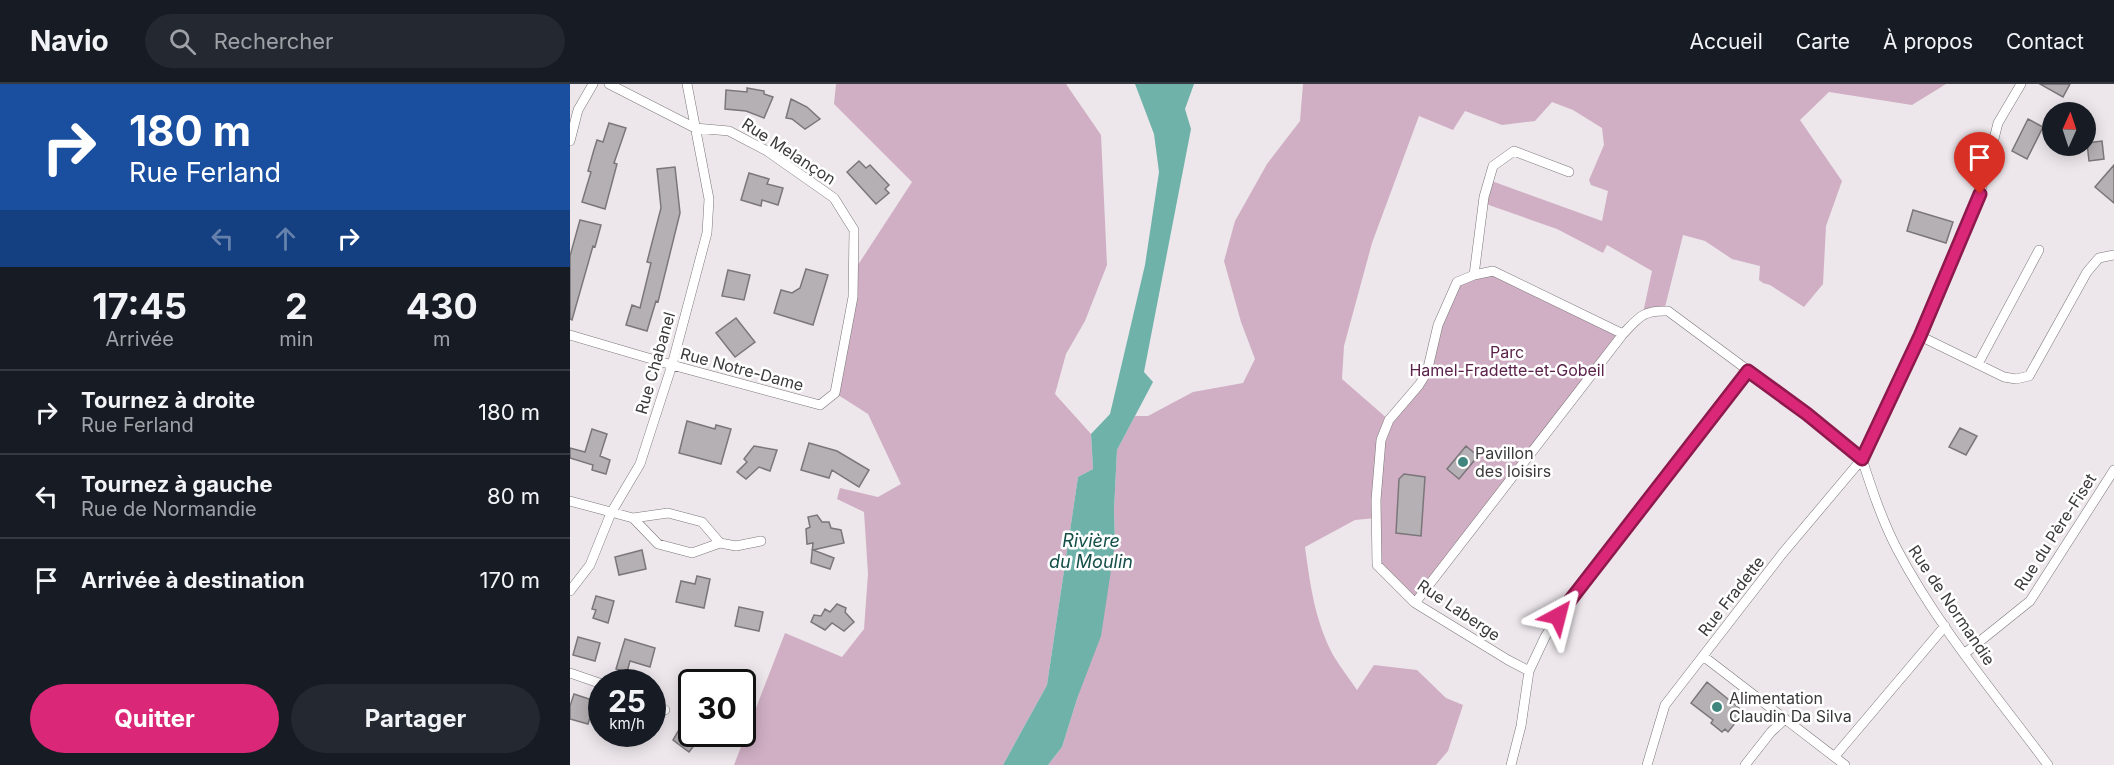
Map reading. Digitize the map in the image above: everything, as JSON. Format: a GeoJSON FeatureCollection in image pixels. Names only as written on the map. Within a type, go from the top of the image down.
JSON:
{"type":"FeatureCollection","features":[{"type":"Feature","properties":{"kind":"street"},"geometry":{"type":"LineString","coordinates":[[570,141],[578,110],[593,84]]}},
{"type":"Feature","properties":{"kind":"street","name":"Rue Melançon"},"geometry":{"type":"LineString","coordinates":[[609,84],[695,128],[729,130],[767,151],[834,198],[854,230],[853,297],[835,393]]}},
{"type":"Feature","properties":{"kind":"street","name":"Rue Chabanel"},"geometry":{"type":"LineString","coordinates":[[570,591],[590,564],[611,513],[640,464],[672,365],[708,233],[709,199],[687,84]]}},
{"type":"Feature","properties":{"kind":"street"},"geometry":{"type":"LineString","coordinates":[[1415,603],[1623,334],[1643,313],[1656,310],[1668,311],[1807,414],[1862,459],[1920,336],[1980,194],[1998,123],[2021,84]]}},
{"type":"Feature","properties":{"kind":"street"},"geometry":{"type":"LineString","coordinates":[[1569,172],[1514,151],[1493,166],[1484,197],[1474,275],[1493,271],[1623,334]]}},
{"type":"Feature","properties":{"kind":"street"},"geometry":{"type":"LineString","coordinates":[[1978,364],[2039,250]]}},
{"type":"Feature","properties":{"kind":"street"},"geometry":{"type":"LineString","coordinates":[[1920,336],[2004,377],[2016,379],[2029,376],[2087,272],[2099,258],[2114,255]]}},
{"type":"Feature","properties":{"kind":"street","name":"Rue Laberge"},"geometry":{"type":"LineString","coordinates":[[1474,275],[1457,282],[1438,325],[1427,372],[1389,420],[1381,440],[1376,500],[1377,565],[1415,603],[1529,671]]}},
{"type":"Feature","properties":{"kind":"street","name":"Rue Notre-Dame"},"geometry":{"type":"LineString","coordinates":[[570,335],[820,405],[835,393]]}},
{"type":"Feature","properties":{"kind":"street"},"geometry":{"type":"LineString","coordinates":[[1511,765],[1521,726],[1529,671],[1545,637],[1558,616],[1748,371]]}},
{"type":"Feature","properties":{"kind":"street","name":"Rue de Normandie"},"geometry":{"type":"LineString","coordinates":[[1862,459],[1874,498],[1896,547],[1914,579],[1964,654],[2048,765]]}},
{"type":"Feature","properties":{"kind":"street","name":"Rue Fradette"},"geometry":{"type":"LineString","coordinates":[[1647,765],[1665,705],[1782,554],[1862,459]]}},
{"type":"Feature","properties":{"kind":"street","name":"Rue du Père-Fiset"},"geometry":{"type":"LineString","coordinates":[[1964,654],[2030,601],[2114,470]]}},
{"type":"Feature","properties":{"kind":"street"},"geometry":{"type":"LineString","coordinates":[[570,501],[633,518],[668,513],[702,522],[720,543]]}},
{"type":"Feature","properties":{"kind":"street"},"geometry":{"type":"LineString","coordinates":[[633,518],[658,544],[692,553],[720,543],[736,546],[761,542]]}},
{"type":"Feature","properties":{"kind":"street"},"geometry":{"type":"LineString","coordinates":[[1834,756],[1945,626]]}},
{"type":"Feature","properties":{"kind":"street"},"geometry":{"type":"LineString","coordinates":[[1703,656],[1845,765]]}},
{"type":"Feature","properties":{"kind":"street"},"geometry":{"type":"LineString","coordinates":[[570,673],[588,679]]}},
{"type":"Feature","properties":{"kind":"street"},"geometry":{"type":"LineString","coordinates":[[1745,765],[1771,732],[1785,719]]}},
{"type":"Feature","properties":{"kind":"green space"},"geometry":{"type":"Polygon","coordinates":[[[836,84],[1066,84],[1101,135],[1107,265],[1085,321],[1066,354],[1055,394],[1091,434],[1093,469],[1078,477],[1047,685],[1003,765],[734,765],[741,747],[756,747],[756,708],[785,633],[842,657],[864,629],[868,574],[864,512],[837,499],[840,488],[878,497],[901,484],[868,414],[835,393],[854,271],[912,182],[834,104],[836,84]]]}},
{"type":"Feature","properties":{"kind":"green space","name":"Parc Hamel-Fradette-et-Gobeil"},"geometry":{"type":"Polygon","coordinates":[[[1303,84],[1946,84],[1912,105],[1829,92],[1800,120],[1842,181],[1826,226],[1823,284],[1804,307],[1759,280],[1760,266],[1732,259],[1705,241],[1683,235],[1664,311],[1643,313],[1652,271],[1607,245],[1603,253],[1557,229],[1483,203],[1489,180],[1602,221],[1608,191],[1591,185],[1589,180],[1604,145],[1602,128],[1573,110],[1552,102],[1535,121],[1502,125],[1465,111],[1453,130],[1419,116],[1372,243],[1344,346],[1342,379],[1389,420],[1419,385],[1431,359],[1457,282],[1493,271],[1623,334],[1415,603],[1377,565],[1376,518],[1355,520],[1305,547],[1311,588],[1322,629],[1333,655],[1357,690],[1374,665],[1417,670],[1446,698],[1463,705],[1448,751],[1436,765],[1048,765],[1062,747],[1108,583],[1115,544],[1117,450],[1135,416],[1148,416],[1193,392],[1243,383],[1255,359],[1241,322],[1224,261],[1235,221],[1267,164],[1300,121],[1303,84]]]}},
{"type":"Feature","properties":{"kind":"water","name":"Rivière du Moulin"},"geometry":{"type":"Polygon","coordinates":[[[1135,84],[1194,84],[1185,109],[1191,129],[1144,372],[1153,382],[1117,450],[1115,544],[1101,636],[1078,696],[1062,747],[1048,765],[1003,765],[1047,685],[1078,477],[1093,469],[1091,434],[1110,414],[1145,265],[1159,172],[1154,134],[1135,84]]]}},
{"type":"Feature","properties":{"kind":"building"},"geometry":{"type":"Polygon","coordinates":[[[2040,84],[2070,84],[2063,97],[2040,84]]]}},
{"type":"Feature","properties":{"kind":"building"},"geometry":{"type":"Polygon","coordinates":[[[747,88],[764,91],[764,94],[773,97],[764,118],[746,111],[725,109],[726,90],[747,92],[747,88]]]}},
{"type":"Feature","properties":{"kind":"building"},"geometry":{"type":"Polygon","coordinates":[[[791,99],[807,107],[820,119],[805,129],[792,119],[786,118],[791,99]]]}},
{"type":"Feature","properties":{"kind":"building"},"geometry":{"type":"Polygon","coordinates":[[[2028,119],[2042,126],[2027,159],[2012,151],[2028,119]]]}},
{"type":"Feature","properties":{"kind":"building"},"geometry":{"type":"Polygon","coordinates":[[[609,123],[626,128],[614,163],[617,164],[605,209],[582,202],[597,140],[603,142],[609,123]]]}},
{"type":"Feature","properties":{"kind":"building"},"geometry":{"type":"Polygon","coordinates":[[[2102,141],[2104,159],[2089,161],[2088,156],[2096,156],[2096,142],[2102,141]]]}},
{"type":"Feature","properties":{"kind":"building"},"geometry":{"type":"Polygon","coordinates":[[[859,161],[866,168],[870,165],[889,185],[885,189],[889,193],[876,204],[847,172],[859,161]]]}},
{"type":"Feature","properties":{"kind":"building"},"geometry":{"type":"Polygon","coordinates":[[[2114,165],[2114,203],[2095,187],[2114,165]]]}},
{"type":"Feature","properties":{"kind":"building"},"geometry":{"type":"Polygon","coordinates":[[[675,167],[680,213],[658,302],[656,301],[647,331],[626,325],[632,305],[640,308],[651,263],[647,262],[661,208],[657,169],[675,167]]]}},
{"type":"Feature","properties":{"kind":"building"},"geometry":{"type":"Polygon","coordinates":[[[749,173],[769,179],[767,184],[783,188],[778,205],[762,200],[761,206],[741,200],[749,173]]]}},
{"type":"Feature","properties":{"kind":"building"},"geometry":{"type":"Polygon","coordinates":[[[1913,210],[1953,222],[1946,243],[1907,231],[1913,210]]]}},
{"type":"Feature","properties":{"kind":"building"},"geometry":{"type":"Polygon","coordinates":[[[580,220],[601,225],[572,320],[570,319],[570,256],[580,220]]]}},
{"type":"Feature","properties":{"kind":"building"},"geometry":{"type":"Polygon","coordinates":[[[806,269],[828,275],[813,325],[774,313],[781,290],[792,293],[800,288],[806,269]]]}},
{"type":"Feature","properties":{"kind":"building"},"geometry":{"type":"Polygon","coordinates":[[[728,270],[750,275],[744,300],[722,296],[728,270]]]}},
{"type":"Feature","properties":{"kind":"building"},"geometry":{"type":"Polygon","coordinates":[[[736,318],[755,342],[735,357],[716,333],[736,318]]]}},
{"type":"Feature","properties":{"kind":"building"},"geometry":{"type":"Polygon","coordinates":[[[687,421],[715,429],[716,425],[731,429],[721,464],[679,453],[687,421]]]}},
{"type":"Feature","properties":{"kind":"building"},"geometry":{"type":"Polygon","coordinates":[[[1960,428],[1977,436],[1966,455],[1949,447],[1960,428]]]}},
{"type":"Feature","properties":{"kind":"building"},"geometry":{"type":"Polygon","coordinates":[[[592,429],[607,434],[600,456],[610,460],[606,474],[592,470],[593,465],[570,458],[570,448],[585,452],[592,429]]]}},
{"type":"Feature","properties":{"kind":"building"},"geometry":{"type":"Polygon","coordinates":[[[809,443],[837,451],[869,470],[859,487],[832,470],[829,478],[801,470],[809,443]]]}},
{"type":"Feature","properties":{"kind":"building"},"geometry":{"type":"Polygon","coordinates":[[[754,446],[777,450],[770,471],[759,467],[746,479],[737,472],[747,462],[744,459],[754,446]]]}},
{"type":"Feature","properties":{"kind":"building","name":"Pavillon des loisirs"},"geometry":{"type":"Polygon","coordinates":[[[1466,446],[1478,456],[1459,479],[1447,469],[1466,446]]]}},
{"type":"Feature","properties":{"kind":"building"},"geometry":{"type":"Polygon","coordinates":[[[1404,474],[1425,477],[1421,536],[1396,533],[1399,479],[1404,474]]]}},
{"type":"Feature","properties":{"kind":"building"},"geometry":{"type":"Polygon","coordinates":[[[817,515],[822,522],[829,522],[831,528],[841,530],[844,543],[813,550],[834,558],[830,569],[811,563],[813,543],[807,544],[806,529],[810,527],[808,517],[817,515]]]}},
{"type":"Feature","properties":{"kind":"building"},"geometry":{"type":"Polygon","coordinates":[[[642,550],[646,569],[619,575],[615,557],[642,550]]]}},
{"type":"Feature","properties":{"kind":"building"},"geometry":{"type":"Polygon","coordinates":[[[697,576],[710,579],[704,608],[676,602],[681,581],[695,584],[697,576]]]}},
{"type":"Feature","properties":{"kind":"building"},"geometry":{"type":"Polygon","coordinates":[[[596,596],[614,601],[608,623],[593,618],[596,610],[592,609],[596,596]]]}},
{"type":"Feature","properties":{"kind":"building"},"geometry":{"type":"Polygon","coordinates":[[[837,604],[846,608],[845,612],[854,622],[844,631],[832,623],[825,630],[811,622],[814,615],[821,616],[825,609],[830,612],[837,604]]]}},
{"type":"Feature","properties":{"kind":"building"},"geometry":{"type":"Polygon","coordinates":[[[739,607],[763,612],[759,631],[735,626],[739,607]]]}},
{"type":"Feature","properties":{"kind":"building"},"geometry":{"type":"Polygon","coordinates":[[[578,637],[600,643],[595,661],[573,655],[578,637]]]}},
{"type":"Feature","properties":{"kind":"building"},"geometry":{"type":"Polygon","coordinates":[[[625,639],[655,648],[650,667],[630,661],[628,669],[616,669],[625,639]]]}},
{"type":"Feature","properties":{"kind":"building","name":"Alimentation Claudin Da Silva"},"geometry":{"type":"Polygon","coordinates":[[[1707,682],[1744,712],[1728,732],[1725,729],[1722,732],[1711,723],[1713,720],[1691,703],[1707,682]]]}},
{"type":"Feature","properties":{"kind":"building"},"geometry":{"type":"Polygon","coordinates":[[[574,694],[588,699],[588,724],[570,719],[570,706],[574,694]]]}},
{"type":"Feature","properties":{"kind":"building"},"geometry":{"type":"Polygon","coordinates":[[[678,731],[678,744],[673,740],[678,731]]]}},
{"type":"Feature","properties":{"kind":"building"},"geometry":{"type":"Polygon","coordinates":[[[682,747],[693,747],[689,752],[682,747]]]}},
{"type":"Feature","properties":{"kind":"place","name":"Pavillon des loisirs"},"geometry":{"type":"Point","coordinates":[1463,462]}},
{"type":"Feature","properties":{"kind":"place","name":"Alimentation Claudin Da Silva"},"geometry":{"type":"Point","coordinates":[1717,707]}},
{"type":"Feature","properties":{"kind":"route"},"geometry":{"type":"LineString","coordinates":[[1558,616],[1748,371],[1807,414],[1862,459],[1920,336],[1980,194]]}}]}
